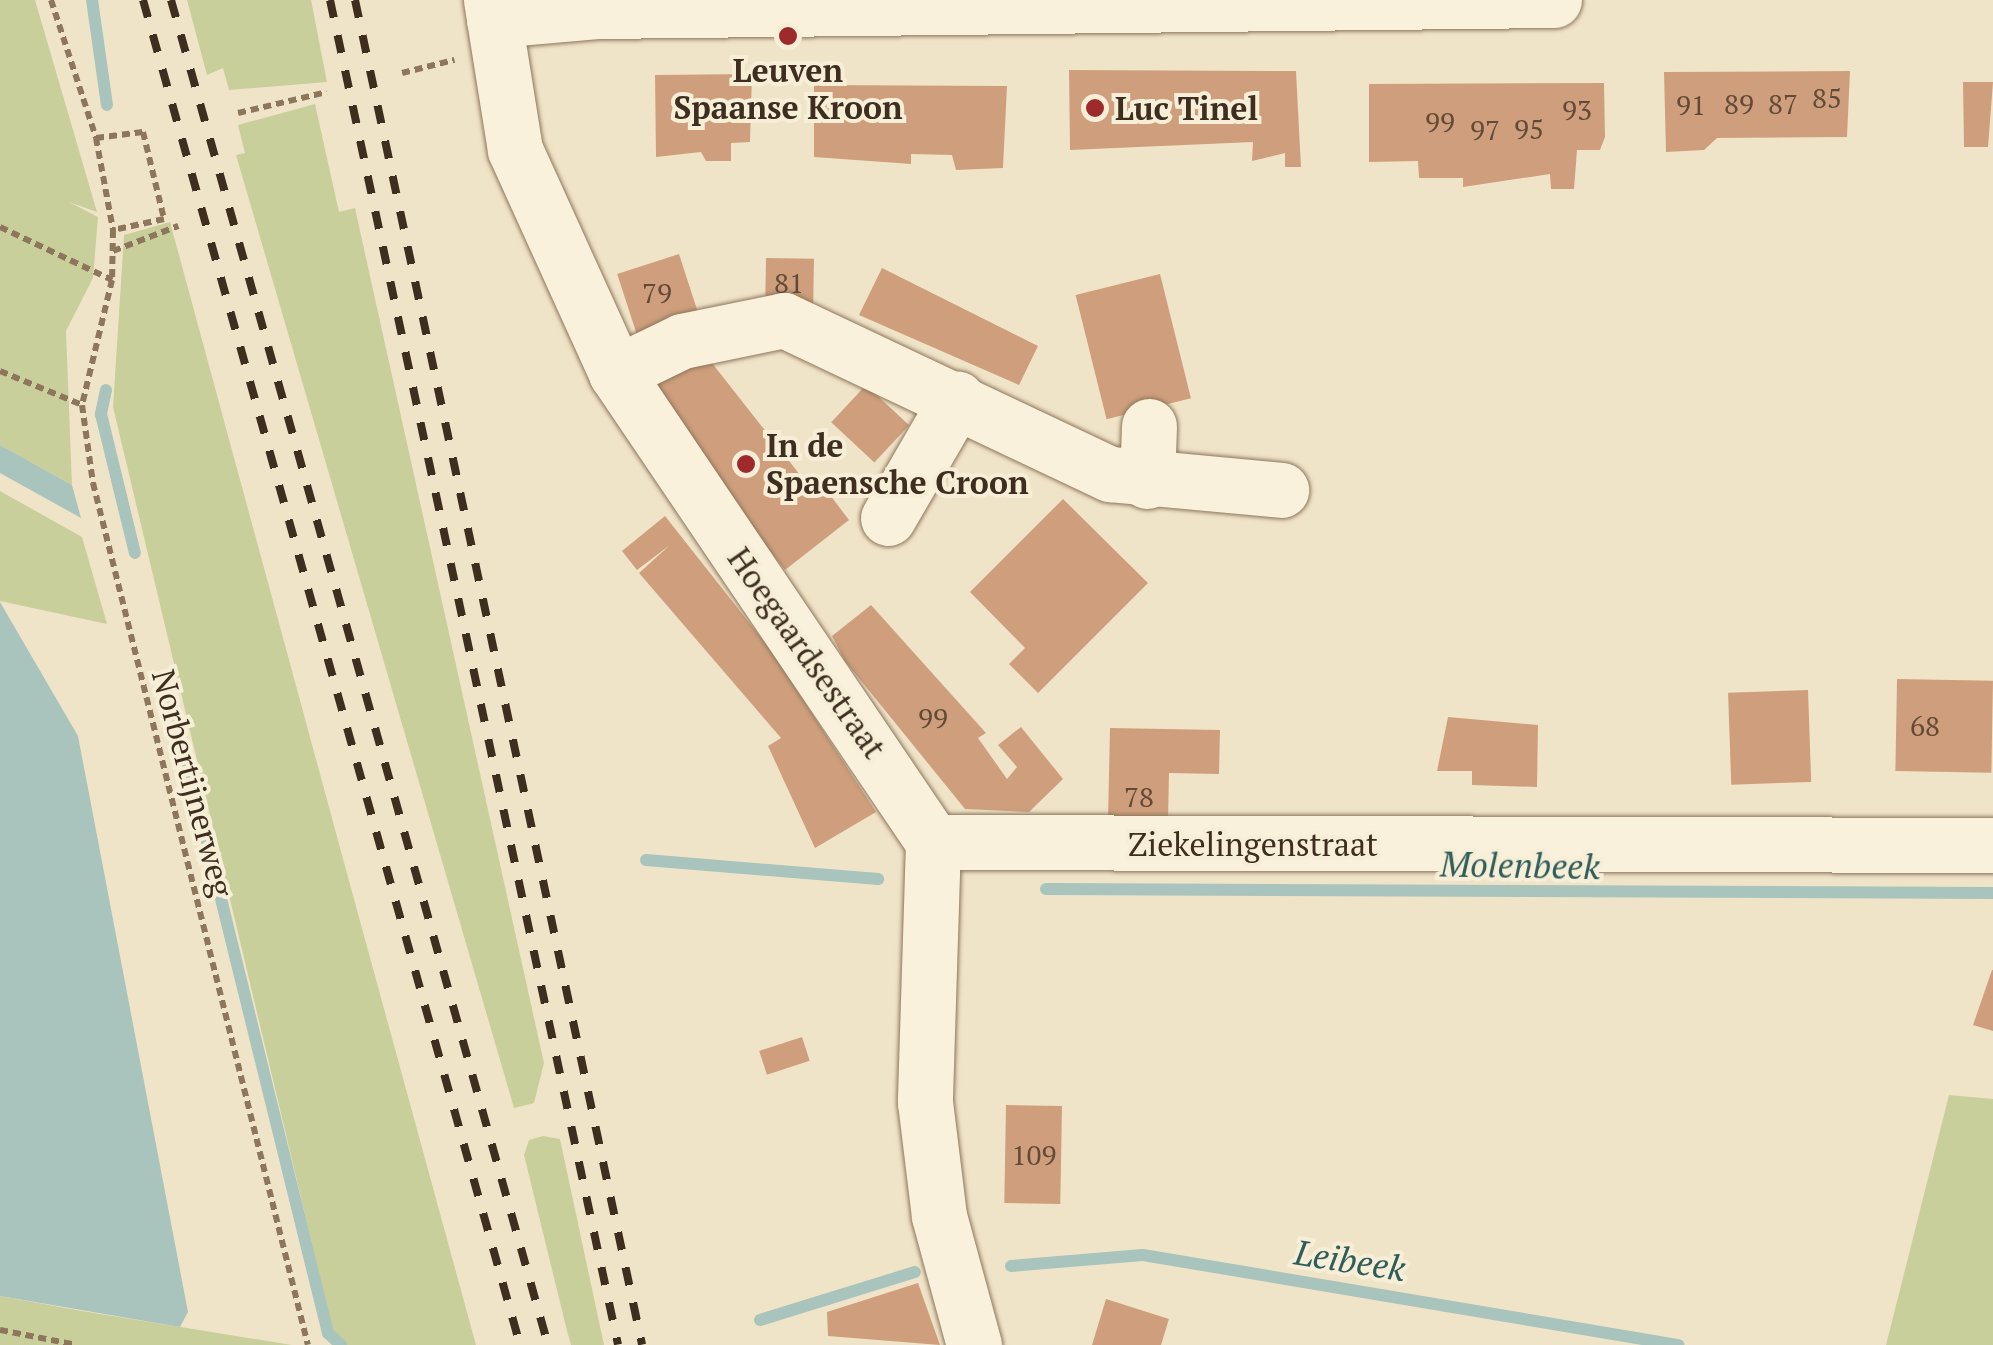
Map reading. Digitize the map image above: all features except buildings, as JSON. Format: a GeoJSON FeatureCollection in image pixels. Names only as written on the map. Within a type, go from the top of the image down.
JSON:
{"type":"FeatureCollection","features":[{"type":"Feature","properties":{"kind":"street"},"geometry":{"type":"LineString","coordinates":[[492,10],[1554,0]]}},
{"type":"Feature","properties":{"kind":"street","name":"Hoegaardsestraat"},"geometry":{"type":"LineString","coordinates":[[492,10],[515,150],[616,373],[933,842]]}},
{"type":"Feature","properties":{"kind":"street"},"geometry":{"type":"LineString","coordinates":[[616,373],[701,335],[784,320],[1110,474],[1147,481],[1280,490]]}},
{"type":"Feature","properties":{"kind":"street"},"geometry":{"type":"LineString","coordinates":[[888,518],[957,399]]}},
{"type":"Feature","properties":{"kind":"street"},"geometry":{"type":"LineString","coordinates":[[1147,481],[1149,426]]}},
{"type":"Feature","properties":{"kind":"street"},"geometry":{"type":"LineString","coordinates":[[933,842],[925,1102],[939,1216],[974,1345]]}},
{"type":"Feature","properties":{"kind":"street","name":"Ziekelingenstraat"},"geometry":{"type":"LineString","coordinates":[[933,842],[1993,845]]}},
{"type":"Feature","properties":{"kind":"path","name":"Norbertijnerweg"},"geometry":{"type":"LineString","coordinates":[[51,0],[96,138],[114,230],[112,280],[82,405],[152,739],[241,1050],[308,1345]]}},
{"type":"Feature","properties":{"kind":"path"},"geometry":{"type":"LineString","coordinates":[[238,113],[328,92]]}},
{"type":"Feature","properties":{"kind":"path"},"geometry":{"type":"LineString","coordinates":[[96,138],[143,132],[164,218],[114,230]]}},
{"type":"Feature","properties":{"kind":"path"},"geometry":{"type":"LineString","coordinates":[[0,226],[112,280]]}},
{"type":"Feature","properties":{"kind":"path"},"geometry":{"type":"LineString","coordinates":[[113,251],[178,226]]}},
{"type":"Feature","properties":{"kind":"path"},"geometry":{"type":"LineString","coordinates":[[0,371],[82,405]]}},
{"type":"Feature","properties":{"kind":"path"},"geometry":{"type":"LineString","coordinates":[[0,1330],[77,1345]]}},
{"type":"Feature","properties":{"kind":"green space"},"geometry":{"type":"Polygon","coordinates":[[[0,0],[35,0],[97,212],[69,202],[98,217],[93,278],[66,331],[72,485],[0,445],[0,0]]]}},
{"type":"Feature","properties":{"kind":"green space"},"geometry":{"type":"Polygon","coordinates":[[[187,0],[311,0],[327,82],[229,90],[223,68],[207,75],[187,0]]]}},
{"type":"Feature","properties":{"kind":"green space"},"geometry":{"type":"Polygon","coordinates":[[[315,104],[339,212],[355,208],[544,1063],[534,1103],[514,1108],[236,155],[245,153],[238,125],[315,104]]]}},
{"type":"Feature","properties":{"kind":"green space"},"geometry":{"type":"Polygon","coordinates":[[[170,222],[476,1345],[336,1345],[113,407],[124,235],[170,222]]]}},
{"type":"Feature","properties":{"kind":"green space"},"geometry":{"type":"Polygon","coordinates":[[[0,491],[82,537],[107,624],[0,601],[0,491]]]}},
{"type":"Feature","properties":{"kind":"green space"},"geometry":{"type":"Polygon","coordinates":[[[1949,1095],[1993,1099],[1993,1345],[1886,1345],[1949,1095]]]}},
{"type":"Feature","properties":{"kind":"green space"},"geometry":{"type":"Polygon","coordinates":[[[543,1136],[560,1139],[604,1345],[571,1345],[524,1155],[529,1140],[543,1136]]]}},
{"type":"Feature","properties":{"kind":"green space"},"geometry":{"type":"Polygon","coordinates":[[[0,1296],[82,1311],[292,1345],[0,1345],[0,1296]]]}},
{"type":"Feature","properties":{"kind":"water"},"geometry":{"type":"Polygon","coordinates":[[[0,445],[72,485],[81,518],[0,473],[0,445]]]}},
{"type":"Feature","properties":{"kind":"water"},"geometry":{"type":"Polygon","coordinates":[[[0,602],[78,736],[188,1312],[180,1327],[0,1296],[0,602]]]}},
{"type":"Feature","properties":{"kind":"waterway"},"geometry":{"type":"LineString","coordinates":[[92,0],[107,105]]}},
{"type":"Feature","properties":{"kind":"waterway"},"geometry":{"type":"LineString","coordinates":[[106,390],[101,414],[135,553]]}},
{"type":"Feature","properties":{"kind":"waterway"},"geometry":{"type":"LineString","coordinates":[[173,704],[328,1333],[341,1345]]}},
{"type":"Feature","properties":{"kind":"waterway","name":"Molenbeek"},"geometry":{"type":"LineString","coordinates":[[646,860],[878,879]]}},
{"type":"Feature","properties":{"kind":"waterway","name":"Molenbeek"},"geometry":{"type":"LineString","coordinates":[[1046,889],[1993,893]]}},
{"type":"Feature","properties":{"kind":"waterway","name":"Leibeek"},"geometry":{"type":"LineString","coordinates":[[1011,1266],[1143,1255],[1678,1345]]}},
{"type":"Feature","properties":{"kind":"waterway","name":"Leibeek"},"geometry":{"type":"LineString","coordinates":[[760,1320],[915,1272]]}},
{"type":"Feature","properties":{"kind":"railway"},"geometry":{"type":"LineString","coordinates":[[143,0],[520,1345]]}},
{"type":"Feature","properties":{"kind":"railway"},"geometry":{"type":"LineString","coordinates":[[171,0],[548,1345]]}},
{"type":"Feature","properties":{"kind":"railway"},"geometry":{"type":"LineString","coordinates":[[330,0],[618,1345]]}},
{"type":"Feature","properties":{"kind":"railway"},"geometry":{"type":"LineString","coordinates":[[355,0],[642,1345]]}},
{"type":"Feature","properties":{"kind":"place","name":"Leuven Spaanse Kroon"},"geometry":{"type":"Point","coordinates":[788,36]}},
{"type":"Feature","properties":{"kind":"place","name":"Luc Tinel"},"geometry":{"type":"Point","coordinates":[1095,108]}},
{"type":"Feature","properties":{"kind":"place","name":"In de Spaensche Croon"},"geometry":{"type":"Point","coordinates":[746,464]}}]}
